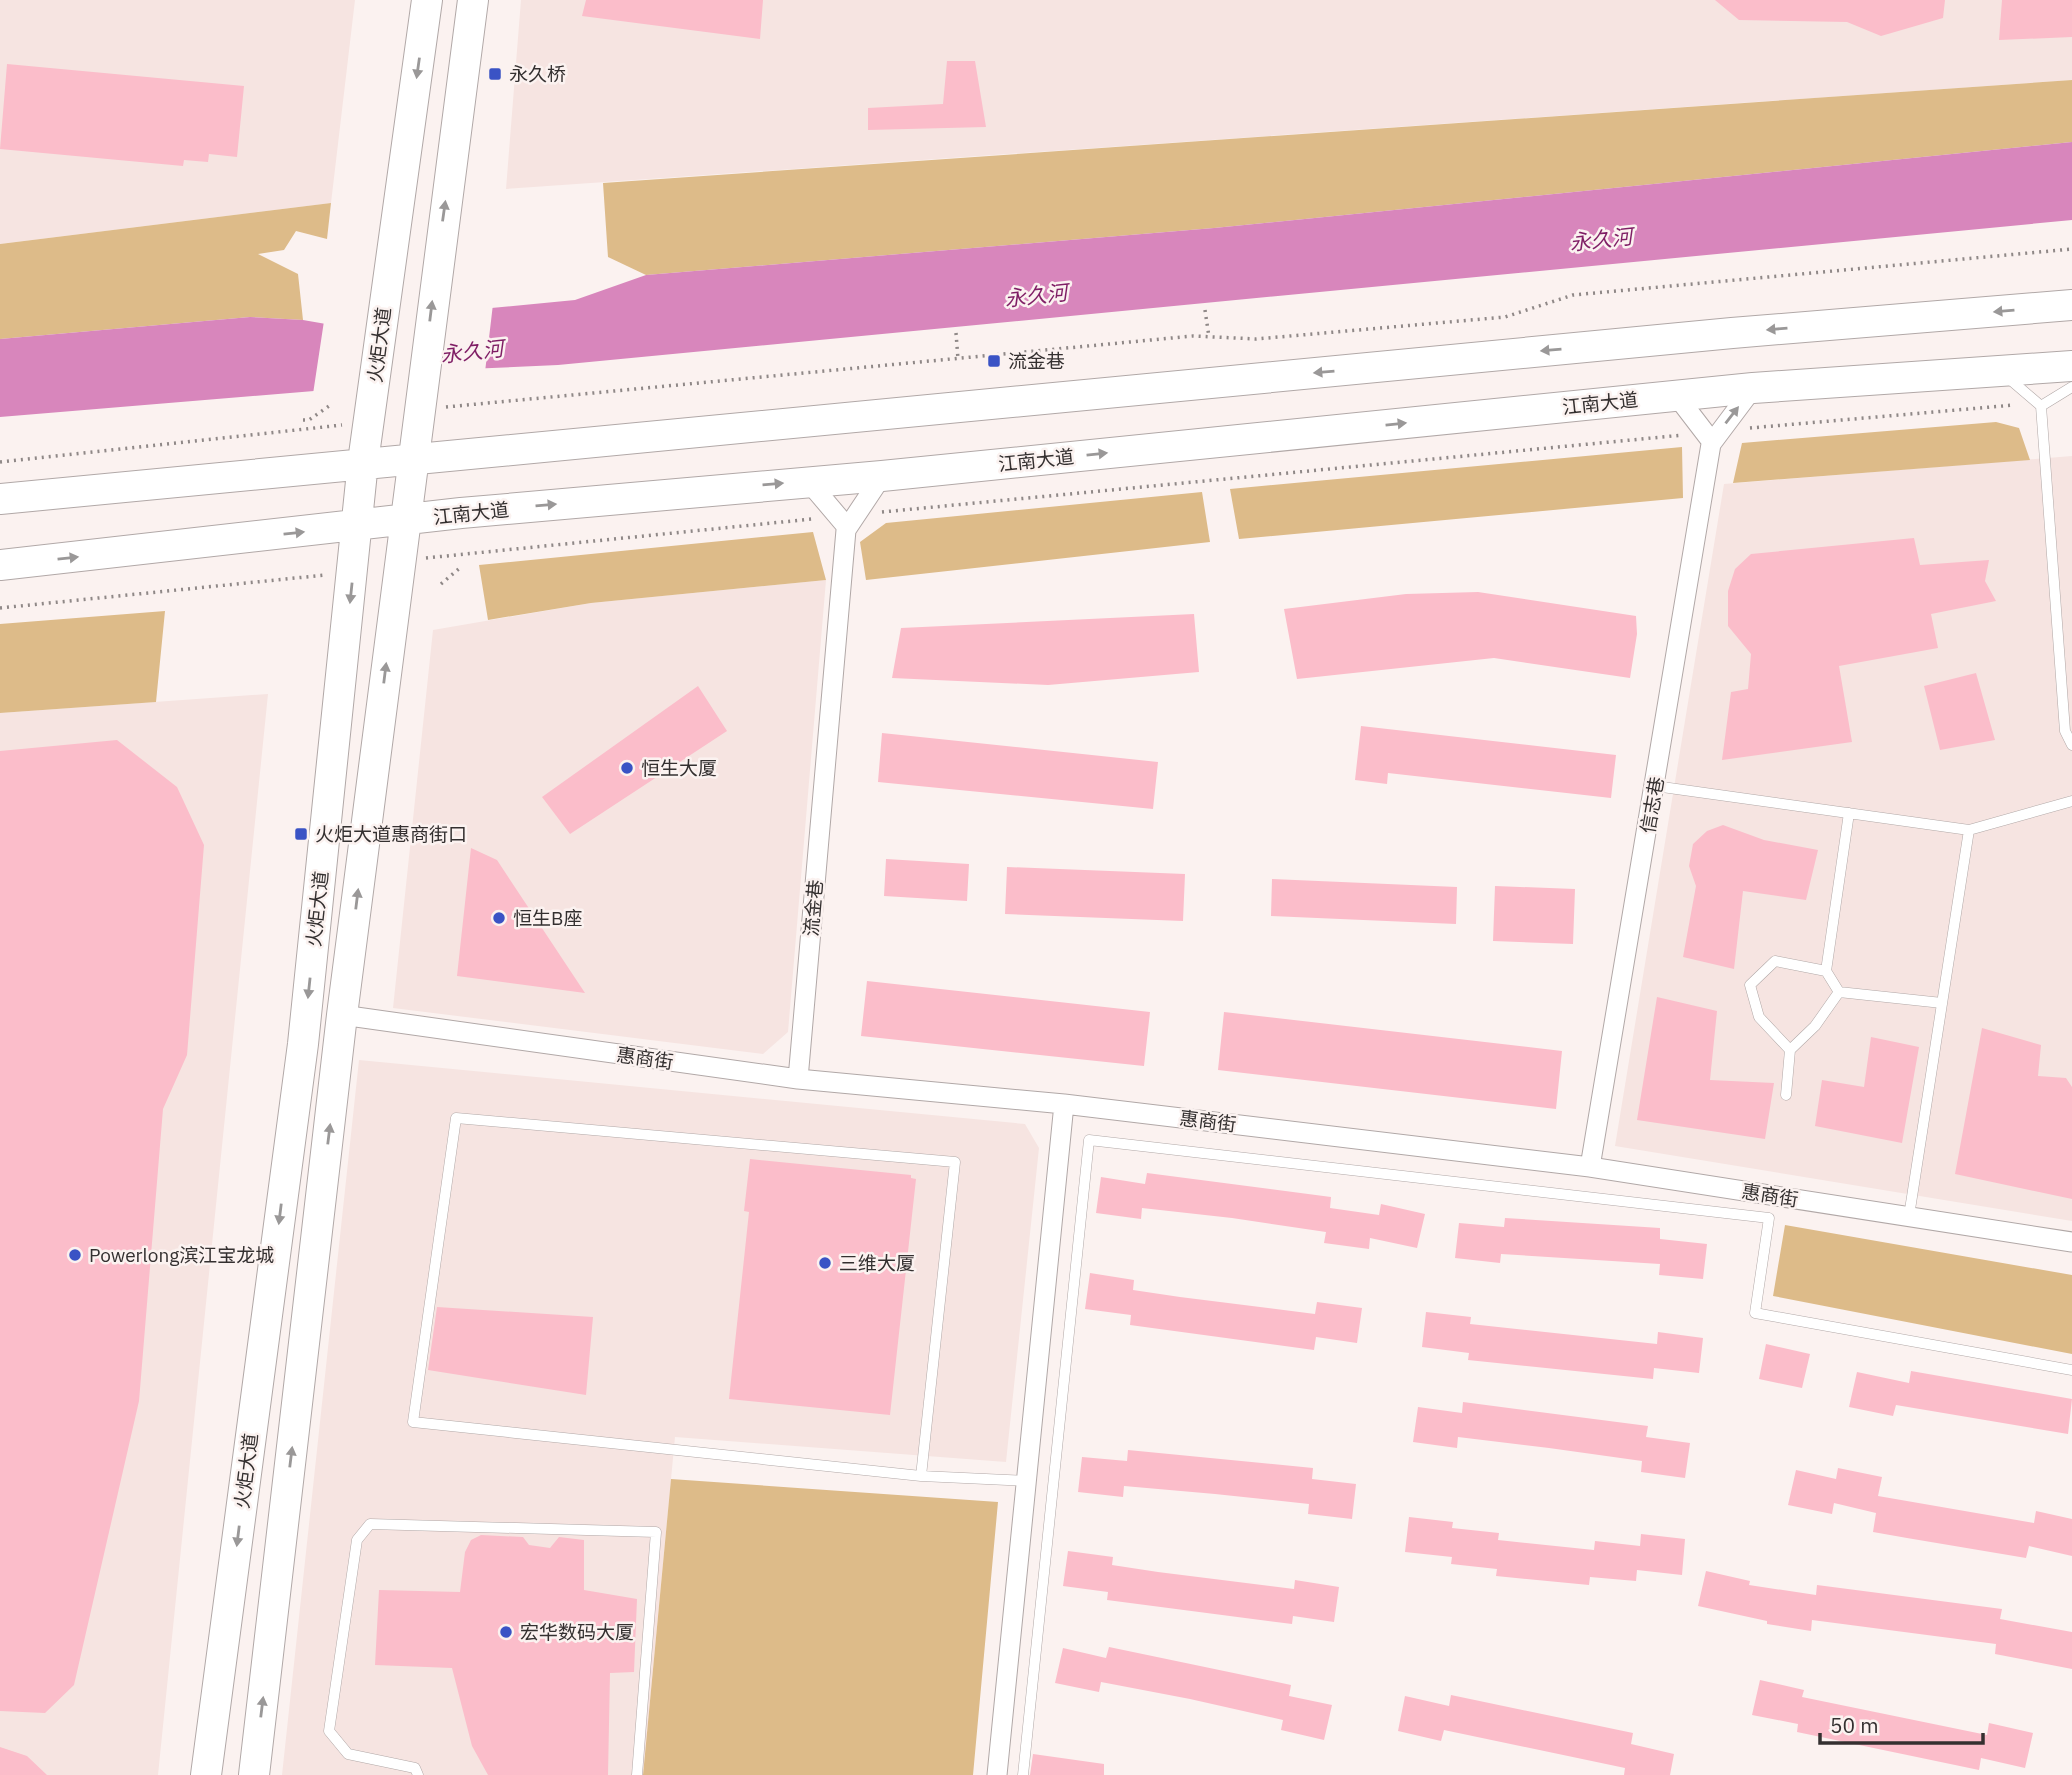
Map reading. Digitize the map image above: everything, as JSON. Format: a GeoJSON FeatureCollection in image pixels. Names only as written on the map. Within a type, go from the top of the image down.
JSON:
{"type":"FeatureCollection","features":[{"type":"Feature","properties":{"kind":"main road","name":"火炬大道"},"geometry":{"type":"LineString","coordinates":[[206,1775],[303,1044],[354,570],[363,462],[427,0]]}},
{"type":"Feature","properties":{"kind":"main road","name":"火炬大道"},"geometry":{"type":"LineString","coordinates":[[254,1775],[342,1015],[398,563],[414,460],[435,278],[473,0]]}},
{"type":"Feature","properties":{"kind":"main road"},"geometry":{"type":"LineString","coordinates":[[0,499],[363,462],[414,460],[1732,333],[2072,305]]}},
{"type":"Feature","properties":{"kind":"main road","name":"江南大道"},"geometry":{"type":"LineString","coordinates":[[0,565],[404,520],[882,476],[1753,387],[2072,366]]}},
{"type":"Feature","properties":{"kind":"street","name":"信志巷"},"geometry":{"type":"LineString","coordinates":[[1590,1167],[1656,786],[1712,436],[1753,387]]}},
{"type":"Feature","properties":{"kind":"street"},"geometry":{"type":"LineString","coordinates":[[1676,395],[1712,436]]}},
{"type":"Feature","properties":{"kind":"street"},"geometry":{"type":"LineString","coordinates":[[808,481],[846,519],[882,476]]}},
{"type":"Feature","properties":{"kind":"street","name":"流金巷"},"geometry":{"type":"LineString","coordinates":[[798,1079],[846,519]]}},
{"type":"Feature","properties":{"kind":"street","name":"惠商街"},"geometry":{"type":"LineString","coordinates":[[342,1015],[798,1079],[1064,1104],[1590,1167],[2072,1242]]}},
{"type":"Feature","properties":{"kind":"street"},"geometry":{"type":"LineString","coordinates":[[997,1775],[1064,1104]]}},
{"type":"Feature","properties":{"kind":"lane"},"geometry":{"type":"LineString","coordinates":[[1998,370],[2041,406],[2065,731],[2072,745]]}},
{"type":"Feature","properties":{"kind":"lane"},"geometry":{"type":"LineString","coordinates":[[2041,406],[2072,387]]}},
{"type":"Feature","properties":{"kind":"lane"},"geometry":{"type":"LineString","coordinates":[[1656,786],[1969,830],[2072,801]]}},
{"type":"Feature","properties":{"kind":"lane"},"geometry":{"type":"LineString","coordinates":[[1839,992],[1826,971],[1849,813]]}},
{"type":"Feature","properties":{"kind":"lane"},"geometry":{"type":"LineString","coordinates":[[1909,1216],[1969,830]]}},
{"type":"Feature","properties":{"kind":"lane"},"geometry":{"type":"LineString","coordinates":[[1790,1050],[1759,1017],[1751,985],[1775,961],[1826,971]]}},
{"type":"Feature","properties":{"kind":"lane"},"geometry":{"type":"LineString","coordinates":[[1839,992],[1942,1003]]}},
{"type":"Feature","properties":{"kind":"lane"},"geometry":{"type":"LineString","coordinates":[[1786,1095],[1790,1050],[1815,1026],[1839,992]]}},
{"type":"Feature","properties":{"kind":"lane"},"geometry":{"type":"LineString","coordinates":[[921,1476],[955,1162],[456,1118],[413,1422],[921,1476],[1027,1481]]}},
{"type":"Feature","properties":{"kind":"lane"},"geometry":{"type":"LineString","coordinates":[[1023,1775],[1089,1140],[1769,1218],[1755,1313],[2072,1370]]}},
{"type":"Feature","properties":{"kind":"lane"},"geometry":{"type":"LineString","coordinates":[[418,1775],[415,1768],[348,1754],[329,1731],[357,1540],[370,1524],[656,1532],[637,1775]]}},
{"type":"Feature","properties":{"kind":"path"},"geometry":{"type":"LineString","coordinates":[[420,402],[458,405],[1209,337],[1256,339],[1505,317],[1573,295],[2072,249]]}},
{"type":"Feature","properties":{"kind":"path"},"geometry":{"type":"LineString","coordinates":[[1205,310],[1209,337]]}},
{"type":"Feature","properties":{"kind":"path"},"geometry":{"type":"LineString","coordinates":[[956,333],[958,359]]}},
{"type":"Feature","properties":{"kind":"path"},"geometry":{"type":"LineString","coordinates":[[303,420],[309,420],[332,404]]}},
{"type":"Feature","properties":{"kind":"path"},"geometry":{"type":"LineString","coordinates":[[398,563],[461,552],[846,519],[1712,436],[2002,404],[2041,406]]}},
{"type":"Feature","properties":{"kind":"path"},"geometry":{"type":"LineString","coordinates":[[0,462],[290,432],[371,407]]}},
{"type":"Feature","properties":{"kind":"path"},"geometry":{"type":"LineString","coordinates":[[441,584],[461,567]]}},
{"type":"Feature","properties":{"kind":"path"},"geometry":{"type":"LineString","coordinates":[[0,608],[294,580],[354,570]]}},
{"type":"Feature","properties":{"kind":"shaded area"},"geometry":{"type":"Polygon","coordinates":[[[0,0],[355,0],[331,203],[0,244],[0,0]]]}},
{"type":"Feature","properties":{"kind":"shaded area"},"geometry":{"type":"Polygon","coordinates":[[[521,0],[2072,0],[2072,80],[506,189],[521,0]]]}},
{"type":"Feature","properties":{"kind":"shaded area"},"geometry":{"type":"Polygon","coordinates":[[[2072,80],[2072,142],[1214,228],[646,275],[608,257],[603,183],[2072,80]]]}},
{"type":"Feature","properties":{"kind":"shaded area"},"geometry":{"type":"Polygon","coordinates":[[[331,203],[327,239],[296,231],[284,250],[258,254],[298,274],[303,320],[250,317],[0,339],[0,244],[331,203]]]}},
{"type":"Feature","properties":{"kind":"shaded area"},"geometry":{"type":"Polygon","coordinates":[[[1996,422],[2019,428],[2030,460],[1733,483],[1742,443],[1996,422]]]}},
{"type":"Feature","properties":{"kind":"shaded area"},"geometry":{"type":"Polygon","coordinates":[[[1682,447],[1683,498],[1239,539],[1230,489],[1682,447]]]}},
{"type":"Feature","properties":{"kind":"shaded area"},"geometry":{"type":"Polygon","coordinates":[[[2072,456],[2072,1221],[1615,1146],[1724,484],[2072,456]]]}},
{"type":"Feature","properties":{"kind":"shaded area"},"geometry":{"type":"Polygon","coordinates":[[[1202,492],[1210,542],[866,580],[860,542],[886,523],[1202,492]]]}},
{"type":"Feature","properties":{"kind":"shaded area"},"geometry":{"type":"Polygon","coordinates":[[[813,532],[826,580],[591,603],[488,620],[479,565],[813,532]]]}},
{"type":"Feature","properties":{"kind":"shaded area"},"geometry":{"type":"Polygon","coordinates":[[[826,580],[788,1032],[763,1054],[393,1008],[433,630],[591,603],[826,580]]]}},
{"type":"Feature","properties":{"kind":"shaded area"},"geometry":{"type":"Polygon","coordinates":[[[165,611],[156,702],[0,713],[0,624],[165,611]]]}},
{"type":"Feature","properties":{"kind":"shaded area","name":"Powerlong滨江宝龙城"},"geometry":{"type":"Polygon","coordinates":[[[268,694],[158,1775],[0,1775],[0,713],[268,694]]]}},
{"type":"Feature","properties":{"kind":"shaded area"},"geometry":{"type":"Polygon","coordinates":[[[359,1060],[1025,1124],[1039,1148],[1006,1462],[675,1437],[643,1775],[282,1775],[359,1060]]]}},
{"type":"Feature","properties":{"kind":"shaded area"},"geometry":{"type":"Polygon","coordinates":[[[1785,1225],[2072,1275],[2072,1354],[1773,1296],[1785,1225]]]}},
{"type":"Feature","properties":{"kind":"shaded area"},"geometry":{"type":"Polygon","coordinates":[[[671,1479],[998,1502],[973,1775],[643,1775],[671,1479]]]}},
{"type":"Feature","properties":{"kind":"water","name":"永久河"},"geometry":{"type":"Polygon","coordinates":[[[2072,142],[2072,220],[558,365],[468,369],[338,389],[0,417],[0,339],[250,317],[303,320],[349,328],[470,310],[575,300],[646,275],[1214,228],[2072,142]]]}},
{"type":"Feature","properties":{"kind":"pier"},"geometry":{"type":"Polygon","coordinates":[[[493,304],[485,372],[313,394],[324,321],[349,324],[493,304]]]}},
{"type":"Feature","properties":{"kind":"building"},"geometry":{"type":"Polygon","coordinates":[[[586,0],[763,0],[760,39],[582,16],[586,0]]]}},
{"type":"Feature","properties":{"kind":"building"},"geometry":{"type":"Polygon","coordinates":[[[1715,0],[1945,0],[1943,18],[1881,36],[1847,22],[1739,20],[1715,0]]]}},
{"type":"Feature","properties":{"kind":"building"},"geometry":{"type":"Polygon","coordinates":[[[2002,0],[2072,0],[2072,37],[1999,40],[2002,0]]]}},
{"type":"Feature","properties":{"kind":"building"},"geometry":{"type":"Polygon","coordinates":[[[947,61],[975,61],[986,127],[868,130],[868,108],[943,104],[947,61]]]}},
{"type":"Feature","properties":{"kind":"building"},"geometry":{"type":"Polygon","coordinates":[[[7,64],[244,86],[237,157],[209,154],[208,162],[184,160],[183,166],[0,149],[7,64]]]}},
{"type":"Feature","properties":{"kind":"building"},"geometry":{"type":"Polygon","coordinates":[[[1914,538],[1920,565],[1989,560],[1985,581],[1996,601],[1931,614],[1938,648],[1839,666],[1852,742],[1722,760],[1731,692],[1748,689],[1751,654],[1728,626],[1728,591],[1735,569],[1751,554],[1914,538]]]}},
{"type":"Feature","properties":{"kind":"building"},"geometry":{"type":"Polygon","coordinates":[[[1478,592],[1636,616],[1637,634],[1630,678],[1494,658],[1297,679],[1284,609],[1406,594],[1478,592]]]}},
{"type":"Feature","properties":{"kind":"building"},"geometry":{"type":"Polygon","coordinates":[[[1194,614],[1199,672],[1048,685],[892,678],[901,628],[1194,614]]]}},
{"type":"Feature","properties":{"kind":"building"},"geometry":{"type":"Polygon","coordinates":[[[1976,673],[1995,740],[1940,750],[1924,686],[1976,673]]]}},
{"type":"Feature","properties":{"kind":"building","name":"恒生大厦"},"geometry":{"type":"Polygon","coordinates":[[[698,686],[727,731],[570,834],[542,797],[698,686]]]}},
{"type":"Feature","properties":{"kind":"building"},"geometry":{"type":"Polygon","coordinates":[[[1361,726],[1616,755],[1611,798],[1388,773],[1387,784],[1355,780],[1361,726]]]}},
{"type":"Feature","properties":{"kind":"building"},"geometry":{"type":"Polygon","coordinates":[[[882,733],[1158,762],[1153,809],[878,782],[882,733]]]}},
{"type":"Feature","properties":{"kind":"building","name":"Powerlong滨江宝龙城"},"geometry":{"type":"Polygon","coordinates":[[[117,740],[177,787],[204,845],[187,1055],[163,1109],[139,1401],[74,1685],[45,1713],[0,1711],[0,751],[117,740]]]}},
{"type":"Feature","properties":{"kind":"building"},"geometry":{"type":"Polygon","coordinates":[[[1723,825],[1764,840],[1818,850],[1806,900],[1743,891],[1734,969],[1683,957],[1696,886],[1689,866],[1693,844],[1707,831],[1723,825]]]}},
{"type":"Feature","properties":{"kind":"building","name":"恒生B座"},"geometry":{"type":"Polygon","coordinates":[[[471,848],[497,860],[585,993],[457,976],[471,848]]]}},
{"type":"Feature","properties":{"kind":"building"},"geometry":{"type":"Polygon","coordinates":[[[886,859],[969,864],[967,901],[884,896],[886,859]]]}},
{"type":"Feature","properties":{"kind":"building"},"geometry":{"type":"Polygon","coordinates":[[[1007,867],[1185,874],[1183,921],[1005,914],[1007,867]]]}},
{"type":"Feature","properties":{"kind":"building"},"geometry":{"type":"Polygon","coordinates":[[[1272,879],[1457,887],[1456,924],[1271,916],[1272,879]]]}},
{"type":"Feature","properties":{"kind":"building"},"geometry":{"type":"Polygon","coordinates":[[[1495,886],[1575,889],[1573,944],[1493,941],[1495,886]]]}},
{"type":"Feature","properties":{"kind":"building"},"geometry":{"type":"Polygon","coordinates":[[[867,981],[1150,1012],[1144,1066],[861,1036],[867,981]]]}},
{"type":"Feature","properties":{"kind":"building"},"geometry":{"type":"Polygon","coordinates":[[[1657,997],[1717,1011],[1710,1080],[1774,1083],[1765,1139],[1637,1120],[1657,997]]]}},
{"type":"Feature","properties":{"kind":"building"},"geometry":{"type":"Polygon","coordinates":[[[1224,1012],[1562,1051],[1556,1109],[1218,1070],[1224,1012]]]}},
{"type":"Feature","properties":{"kind":"building"},"geometry":{"type":"Polygon","coordinates":[[[1982,1028],[2041,1045],[2038,1076],[2066,1078],[2072,1087],[2072,1199],[1955,1174],[1982,1028]]]}},
{"type":"Feature","properties":{"kind":"building"},"geometry":{"type":"Polygon","coordinates":[[[1871,1037],[1919,1047],[1902,1143],[1815,1126],[1822,1080],[1864,1087],[1871,1037]]]}},
{"type":"Feature","properties":{"kind":"building","name":"三维大厦"},"geometry":{"type":"Polygon","coordinates":[[[750,1159],[911,1175],[911,1178],[916,1179],[890,1415],[729,1399],[749,1212],[744,1211],[750,1159]]]}},
{"type":"Feature","properties":{"kind":"building"},"geometry":{"type":"Polygon","coordinates":[[[1147,1173],[1331,1197],[1330,1208],[1379,1215],[1381,1204],[1425,1214],[1417,1248],[1370,1238],[1369,1249],[1324,1243],[1326,1232],[1232,1218],[1142,1208],[1141,1219],[1096,1213],[1101,1177],[1145,1184],[1147,1173]]]}},
{"type":"Feature","properties":{"kind":"building"},"geometry":{"type":"Polygon","coordinates":[[[1505,1218],[1660,1228],[1660,1239],[1707,1244],[1703,1279],[1659,1275],[1660,1264],[1501,1254],[1500,1263],[1455,1258],[1459,1223],[1504,1227],[1505,1218]]]}},
{"type":"Feature","properties":{"kind":"building"},"geometry":{"type":"Polygon","coordinates":[[[1090,1273],[1134,1280],[1133,1290],[1180,1297],[1315,1314],[1317,1302],[1362,1308],[1357,1343],[1316,1337],[1314,1350],[1130,1325],[1131,1315],[1085,1309],[1090,1273]]]}},
{"type":"Feature","properties":{"kind":"building"},"geometry":{"type":"Polygon","coordinates":[[[437,1307],[593,1317],[586,1395],[428,1370],[437,1307]]]}},
{"type":"Feature","properties":{"kind":"building"},"geometry":{"type":"Polygon","coordinates":[[[1426,1312],[1471,1317],[1470,1324],[1657,1344],[1658,1332],[1703,1338],[1699,1373],[1654,1368],[1653,1379],[1468,1360],[1469,1353],[1422,1347],[1426,1312]]]}},
{"type":"Feature","properties":{"kind":"building"},"geometry":{"type":"Polygon","coordinates":[[[1766,1344],[1810,1354],[1802,1388],[1759,1379],[1766,1344]]]}},
{"type":"Feature","properties":{"kind":"building"},"geometry":{"type":"Polygon","coordinates":[[[1911,1371],[2072,1399],[2068,1434],[1896,1405],[1893,1416],[1849,1407],[1857,1372],[1909,1383],[1911,1371]]]}},
{"type":"Feature","properties":{"kind":"building"},"geometry":{"type":"Polygon","coordinates":[[[1463,1402],[1648,1426],[1646,1437],[1690,1443],[1685,1478],[1641,1472],[1642,1461],[1549,1448],[1458,1437],[1457,1448],[1413,1442],[1418,1407],[1462,1413],[1463,1402]]]}},
{"type":"Feature","properties":{"kind":"building"},"geometry":{"type":"Polygon","coordinates":[[[1128,1450],[1313,1468],[1312,1479],[1356,1484],[1352,1519],[1308,1514],[1309,1504],[1215,1494],[1124,1486],[1123,1497],[1078,1492],[1082,1457],[1127,1461],[1128,1450]]]}},
{"type":"Feature","properties":{"kind":"building"},"geometry":{"type":"Polygon","coordinates":[[[1838,1468],[1882,1477],[1878,1496],[2034,1523],[2036,1511],[2072,1519],[2072,1556],[2029,1546],[2026,1558],[1873,1532],[1876,1513],[1834,1503],[1832,1514],[1788,1505],[1796,1470],[1836,1479],[1838,1468]]]}},
{"type":"Feature","properties":{"kind":"building"},"geometry":{"type":"Polygon","coordinates":[[[1409,1517],[1453,1522],[1452,1528],[1499,1533],[1498,1540],[1594,1550],[1595,1541],[1640,1546],[1641,1534],[1685,1539],[1682,1575],[1637,1570],[1636,1581],[1590,1577],[1589,1585],[1496,1576],[1497,1569],[1451,1564],[1452,1557],[1405,1552],[1409,1517]]]}},
{"type":"Feature","properties":{"kind":"building","name":"宏华数码大厦"},"geometry":{"type":"Polygon","coordinates":[[[481,1535],[523,1537],[529,1545],[550,1548],[559,1537],[584,1540],[584,1590],[637,1599],[634,1672],[610,1673],[608,1775],[488,1775],[472,1746],[452,1668],[375,1665],[379,1590],[460,1592],[465,1552],[471,1540],[481,1535]]]}},
{"type":"Feature","properties":{"kind":"building"},"geometry":{"type":"Polygon","coordinates":[[[1068,1551],[1113,1557],[1112,1565],[1158,1572],[1294,1589],[1295,1580],[1339,1587],[1334,1622],[1293,1616],[1292,1624],[1107,1600],[1108,1592],[1063,1586],[1068,1551]]]}},
{"type":"Feature","properties":{"kind":"building"},"geometry":{"type":"Polygon","coordinates":[[[1706,1571],[1750,1581],[1749,1585],[1816,1595],[1817,1585],[2002,1609],[2000,1619],[2072,1632],[2072,1669],[1995,1654],[1996,1644],[1812,1620],[1811,1631],[1767,1624],[1767,1621],[1698,1606],[1706,1571]]]}},
{"type":"Feature","properties":{"kind":"building"},"geometry":{"type":"Polygon","coordinates":[[[1109,1647],[1291,1685],[1289,1696],[1332,1705],[1324,1740],[1281,1730],[1283,1720],[1190,1699],[1101,1682],[1099,1692],[1055,1683],[1063,1648],[1106,1658],[1109,1647]]]}},
{"type":"Feature","properties":{"kind":"building"},"geometry":{"type":"Polygon","coordinates":[[[1760,1680],[1804,1690],[1802,1697],[1987,1735],[1989,1723],[2033,1733],[2025,1768],[1981,1758],[1979,1770],[1797,1732],[1798,1724],[1752,1715],[1760,1680]]]}},
{"type":"Feature","properties":{"kind":"building"},"geometry":{"type":"Polygon","coordinates":[[[1451,1695],[1633,1733],[1631,1744],[1674,1754],[1670,1775],[1624,1775],[1625,1768],[1444,1730],[1441,1741],[1398,1731],[1405,1696],[1449,1706],[1451,1695]]]}},
{"type":"Feature","properties":{"kind":"building"},"geometry":{"type":"Polygon","coordinates":[[[0,1747],[27,1756],[47,1775],[0,1775],[0,1747]]]}},
{"type":"Feature","properties":{"kind":"building"},"geometry":{"type":"Polygon","coordinates":[[[1033,1754],[1104,1764],[1104,1775],[1030,1775],[1033,1754]]]}},
{"type":"Feature","properties":{"kind":"place","name":"永久桥"},"geometry":{"type":"Point","coordinates":[495,74]}},
{"type":"Feature","properties":{"kind":"place","name":"流金巷"},"geometry":{"type":"Point","coordinates":[994,361]}},
{"type":"Feature","properties":{"kind":"place","name":"恒生大厦"},"geometry":{"type":"Point","coordinates":[627,768]}},
{"type":"Feature","properties":{"kind":"place","name":"火炬大道惠商街口"},"geometry":{"type":"Point","coordinates":[301,834]}},
{"type":"Feature","properties":{"kind":"place","name":"恒生B座"},"geometry":{"type":"Point","coordinates":[499,918]}},
{"type":"Feature","properties":{"kind":"place","name":"Powerlong滨江宝龙城"},"geometry":{"type":"Point","coordinates":[75,1255]}},
{"type":"Feature","properties":{"kind":"place","name":"三维大厦"},"geometry":{"type":"Point","coordinates":[825,1263]}},
{"type":"Feature","properties":{"kind":"place","name":"宏华数码大厦"},"geometry":{"type":"Point","coordinates":[506,1632]}}]}
